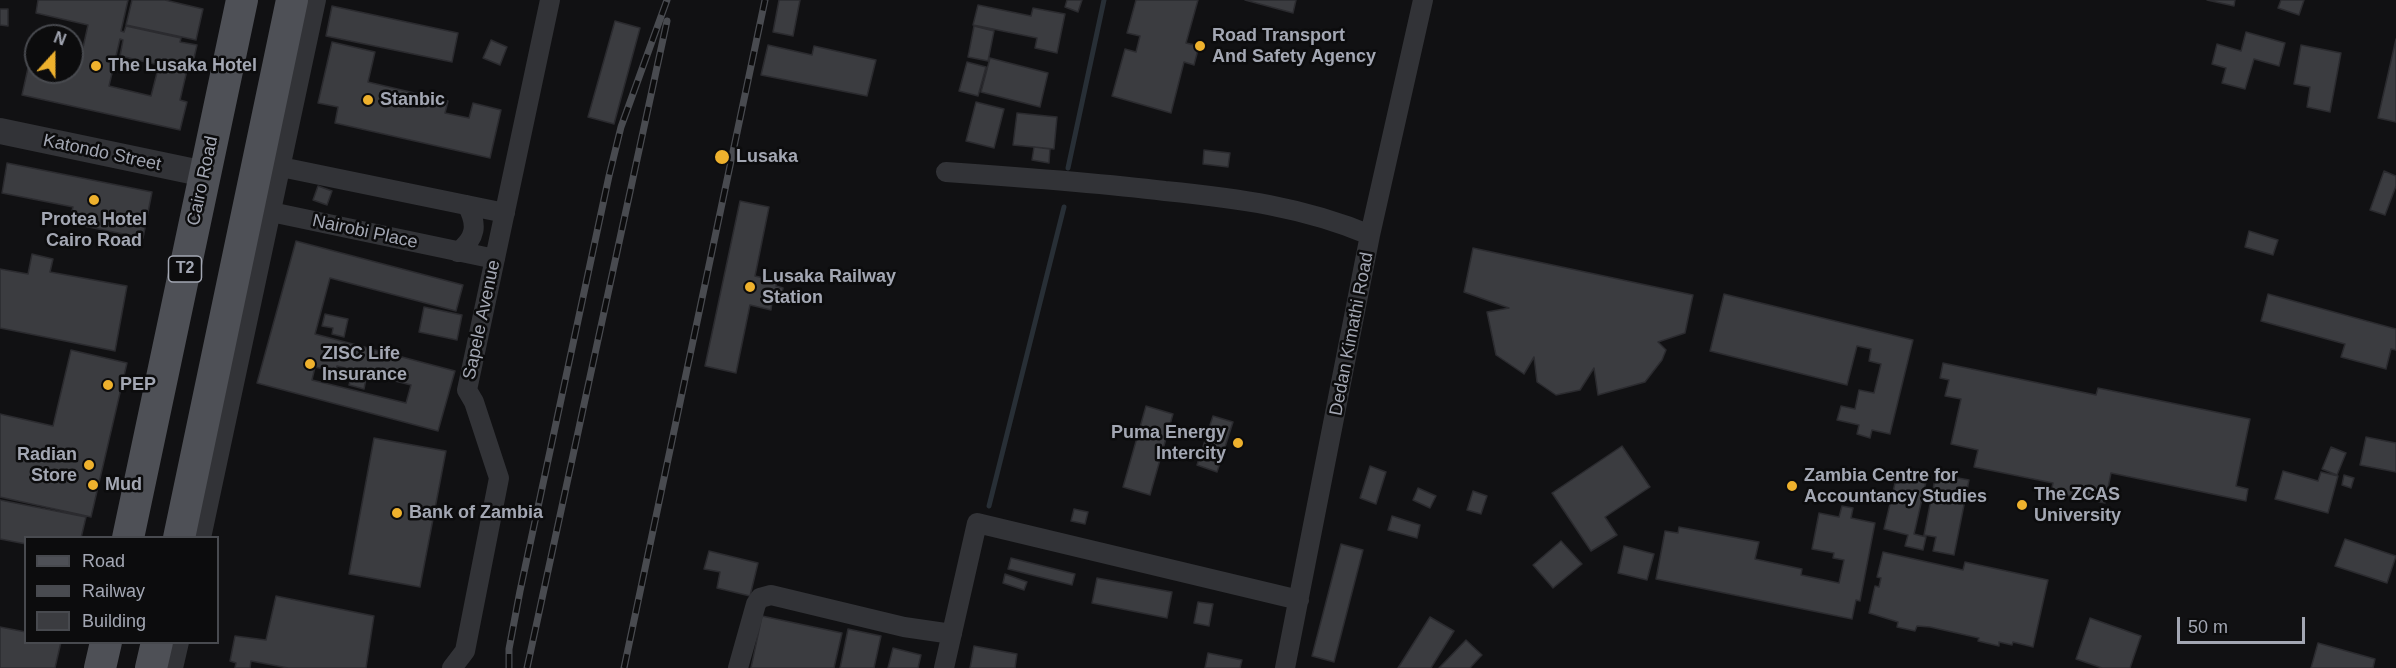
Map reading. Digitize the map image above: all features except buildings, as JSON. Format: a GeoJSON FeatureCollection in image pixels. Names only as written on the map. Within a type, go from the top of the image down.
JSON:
{"type":"FeatureCollection","features":[{"type":"Feature","properties":{"kind":"main road","name":"Cairo Road"},"geometry":{"type":"LineString","coordinates":[[128,536],[242,0]]}},
{"type":"Feature","properties":{"kind":"main road"},"geometry":{"type":"LineString","coordinates":[[179,536],[197,453],[239,308],[278,126],[292,0]]}},
{"type":"Feature","properties":{"kind":"main road"},"geometry":{"type":"LineString","coordinates":[[148,443],[157,455],[171,461],[185,460],[197,453]]}},
{"type":"Feature","properties":{"kind":"main road"},"geometry":{"type":"LineString","coordinates":[[139,488],[152,480],[167,481],[179,487],[187,498]]}},
{"type":"Feature","properties":{"kind":"main road"},"geometry":{"type":"LineString","coordinates":[[100,668],[106,644]]}},
{"type":"Feature","properties":{"kind":"main road"},"geometry":{"type":"LineString","coordinates":[[152,668],[157,644]]}},
{"type":"Feature","properties":{"kind":"street"},"geometry":{"type":"LineString","coordinates":[[201,536],[239,308],[271,212],[281,167],[278,126],[316,0]]}},
{"type":"Feature","properties":{"kind":"street","name":"Sapele Avenue"},"geometry":{"type":"LineString","coordinates":[[452,668],[465,651],[499,478],[474,402],[467,390],[550,0]]}},
{"type":"Feature","properties":{"kind":"street","name":"Dedan Kimathi Road"},"geometry":{"type":"LineString","coordinates":[[1285,668],[1370,235],[1423,0]]}},
{"type":"Feature","properties":{"kind":"street","name":"Katondo Street"},"geometry":{"type":"LineString","coordinates":[[0,131],[205,174]]}},
{"type":"Feature","properties":{"kind":"street"},"geometry":{"type":"LineString","coordinates":[[281,167],[505,213]]}},
{"type":"Feature","properties":{"kind":"street"},"geometry":{"type":"LineString","coordinates":[[946,172],[1096,183],[1248,200],[1330,218],[1370,235]]}},
{"type":"Feature","properties":{"kind":"street"},"geometry":{"type":"LineString","coordinates":[[458,252],[469,243],[475,231],[474,217],[468,205]]}},
{"type":"Feature","properties":{"kind":"street","name":"Nairobi Place"},"geometry":{"type":"LineString","coordinates":[[271,212],[495,260]]}},
{"type":"Feature","properties":{"kind":"street"},"geometry":{"type":"LineString","coordinates":[[944,668],[977,523],[1299,600]]}},
{"type":"Feature","properties":{"kind":"street"},"geometry":{"type":"LineString","coordinates":[[738,668],[756,604],[760,598],[771,595],[904,627],[952,634]]}},
{"type":"Feature","properties":{"kind":"street"},"geometry":{"type":"LineString","coordinates":[[173,668],[179,644]]}},
{"type":"Feature","properties":{"kind":"waterway"},"geometry":{"type":"LineString","coordinates":[[1068,168],[1104,0]]}},
{"type":"Feature","properties":{"kind":"waterway"},"geometry":{"type":"LineString","coordinates":[[989,506],[1064,207]]}},
{"type":"Feature","properties":{"kind":"railway"},"geometry":{"type":"LineString","coordinates":[[509,668],[509,649],[520,591],[609,176],[621,127],[667,0]]}},
{"type":"Feature","properties":{"kind":"railway"},"geometry":{"type":"LineString","coordinates":[[624,668],[765,0]]}},
{"type":"Feature","properties":{"kind":"railway"},"geometry":{"type":"LineString","coordinates":[[527,668],[667,21]]}},
{"type":"Feature","properties":{"kind":"place","name":"Road Transport And Safety Agency"},"geometry":{"type":"Point","coordinates":[1200,46]}},
{"type":"Feature","properties":{"kind":"place","name":"The Lusaka Hotel"},"geometry":{"type":"Point","coordinates":[96,66]}},
{"type":"Feature","properties":{"kind":"place","name":"Stanbic"},"geometry":{"type":"Point","coordinates":[368,100]}},
{"type":"Feature","properties":{"kind":"place","name":"Lusaka"},"geometry":{"type":"Point","coordinates":[722,157]}},
{"type":"Feature","properties":{"kind":"place","name":"Protea Hotel Cairo Road"},"geometry":{"type":"Point","coordinates":[94,200]}},
{"type":"Feature","properties":{"kind":"place","name":"Lusaka Railway Station"},"geometry":{"type":"Point","coordinates":[750,287]}},
{"type":"Feature","properties":{"kind":"place","name":"ZISC Life Insurance"},"geometry":{"type":"Point","coordinates":[310,364]}},
{"type":"Feature","properties":{"kind":"place","name":"PEP"},"geometry":{"type":"Point","coordinates":[108,385]}},
{"type":"Feature","properties":{"kind":"place","name":"Puma Energy Intercity"},"geometry":{"type":"Point","coordinates":[1238,443]}},
{"type":"Feature","properties":{"kind":"place","name":"Radian Store"},"geometry":{"type":"Point","coordinates":[89,465]}},
{"type":"Feature","properties":{"kind":"place","name":"Mud"},"geometry":{"type":"Point","coordinates":[93,485]}},
{"type":"Feature","properties":{"kind":"place","name":"Zambia Centre for Accountancy Studies"},"geometry":{"type":"Point","coordinates":[1792,486]}},
{"type":"Feature","properties":{"kind":"place","name":"The ZCAS University"},"geometry":{"type":"Point","coordinates":[2022,505]}},
{"type":"Feature","properties":{"kind":"place","name":"Bank of Zambia"},"geometry":{"type":"Point","coordinates":[397,513]}}]}
